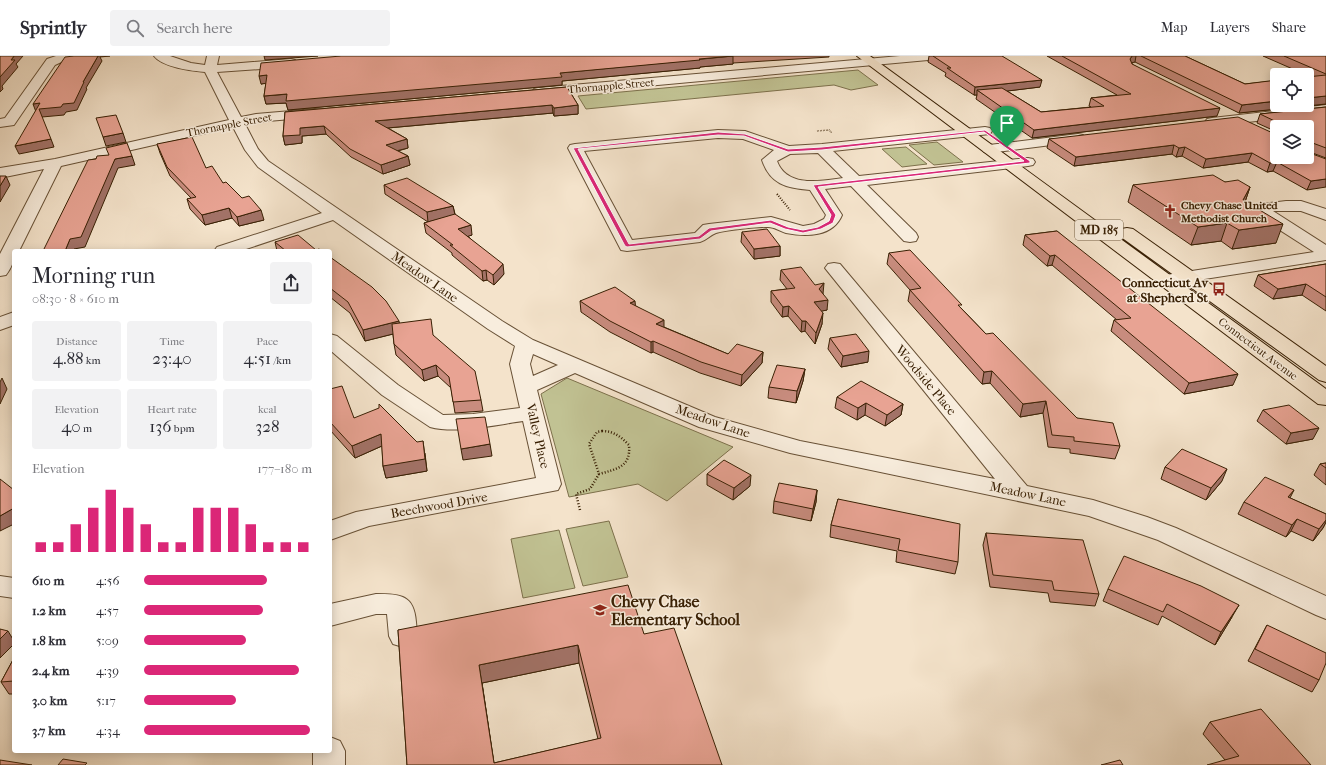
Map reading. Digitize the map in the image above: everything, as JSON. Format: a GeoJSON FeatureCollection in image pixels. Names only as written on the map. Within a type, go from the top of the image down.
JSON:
{"type":"FeatureCollection","features":[{"type":"Feature","properties":{"kind":"main road","name":"Connecticut Avenue"},"geometry":{"type":"LineString","coordinates":[[876,59],[985,131],[1326,376]]}},
{"type":"Feature","properties":{"kind":"main road","name":"Connecticut Avenue"},"geometry":{"type":"LineString","coordinates":[[876,59],[988,149],[1326,399]]}},
{"type":"Feature","properties":{"kind":"street"},"geometry":{"type":"LineString","coordinates":[[0,123],[9,122],[25,97],[51,62],[66,56]]}},
{"type":"Feature","properties":{"kind":"street"},"geometry":{"type":"LineString","coordinates":[[160,56],[189,67],[212,63],[299,62]]}},
{"type":"Feature","properties":{"kind":"street","name":"Thornapple Street"},"geometry":{"type":"LineString","coordinates":[[526,94],[876,59],[939,56]]}},
{"type":"Feature","properties":{"kind":"street","name":"Meadow Lane"},"geometry":{"type":"LineString","coordinates":[[212,63],[252,150],[263,164],[494,326],[526,344],[573,366],[706,422],[798,448],[1093,508],[1167,534],[1326,608]]}},
{"type":"Feature","properties":{"kind":"street"},"geometry":{"type":"LineString","coordinates":[[1216,109],[1256,130]]}},
{"type":"Feature","properties":{"kind":"street"},"geometry":{"type":"LineString","coordinates":[[1199,124],[1326,109]]}},
{"type":"Feature","properties":{"kind":"street","name":"Thornapple Street"},"geometry":{"type":"LineString","coordinates":[[0,173],[55,163],[256,118],[328,112]]}},
{"type":"Feature","properties":{"kind":"street"},"geometry":{"type":"LineString","coordinates":[[985,131],[822,148],[788,150],[777,154],[769,160],[771,169],[782,180],[815,186],[1028,162]]}},
{"type":"Feature","properties":{"kind":"street"},"geometry":{"type":"LineString","coordinates":[[788,150],[745,135],[718,134],[575,148],[627,246],[700,237],[709,229],[771,222],[787,228],[803,231],[819,228],[831,222],[834,215],[815,186]]}},
{"type":"Feature","properties":{"kind":"street"},"geometry":{"type":"LineString","coordinates":[[988,149],[1088,137]]}},
{"type":"Feature","properties":{"kind":"street"},"geometry":{"type":"LineString","coordinates":[[822,148],[910,237]]}},
{"type":"Feature","properties":{"kind":"street"},"geometry":{"type":"LineString","coordinates":[[0,271],[55,163]]}},
{"type":"Feature","properties":{"kind":"street"},"geometry":{"type":"LineString","coordinates":[[1326,215],[1310,207],[1292,205],[1260,208],[1259,210],[1326,254]]}},
{"type":"Feature","properties":{"kind":"street"},"geometry":{"type":"LineString","coordinates":[[231,249],[334,214]]}},
{"type":"Feature","properties":{"kind":"street"},"geometry":{"type":"LineString","coordinates":[[1166,280],[1326,254]]}},
{"type":"Feature","properties":{"kind":"street","name":"Woodside Place"},"geometry":{"type":"LineString","coordinates":[[834,268],[1019,492]]}},
{"type":"Feature","properties":{"kind":"street"},"geometry":{"type":"LineString","coordinates":[[0,315],[12,315]]}},
{"type":"Feature","properties":{"kind":"street"},"geometry":{"type":"LineString","coordinates":[[0,324],[12,319]]}},
{"type":"Feature","properties":{"kind":"street"},"geometry":{"type":"LineString","coordinates":[[332,342],[390,390],[438,422],[473,422],[532,413]]}},
{"type":"Feature","properties":{"kind":"street","name":"Valley Place"},"geometry":{"type":"LineString","coordinates":[[526,344],[520,364],[527,387],[549,484]]}},
{"type":"Feature","properties":{"kind":"street","name":"Valley Place"},"geometry":{"type":"LineString","coordinates":[[527,387],[573,366]]}},
{"type":"Feature","properties":{"kind":"street","name":"Beechwood Drive"},"geometry":{"type":"LineString","coordinates":[[332,530],[365,518],[549,484]]}},
{"type":"Feature","properties":{"kind":"street"},"geometry":{"type":"LineString","coordinates":[[0,586],[12,588]]}},
{"type":"Feature","properties":{"kind":"street"},"geometry":{"type":"LineString","coordinates":[[332,615],[376,604],[393,604],[401,610],[403,636]]}},
{"type":"Feature","properties":{"kind":"street"},"geometry":{"type":"LineString","coordinates":[[329,753],[329,765]]}},
{"type":"Feature","properties":{"kind":"path"},"geometry":{"type":"LineString","coordinates":[[783,192],[775,192],[790,210],[789,213]]}},
{"type":"Feature","properties":{"kind":"path"},"geometry":{"type":"LineString","coordinates":[[580,510],[576,494],[590,489],[599,474],[621,468],[631,453],[629,445],[622,437],[613,431],[604,430],[597,432],[589,444],[599,474]]}},
{"type":"Feature","properties":{"kind":"green space"},"geometry":{"type":"Polygon","coordinates":[[[858,70],[878,85],[851,90],[834,85],[586,109],[578,96],[858,70]]]}},
{"type":"Feature","properties":{"kind":"green space"},"geometry":{"type":"Polygon","coordinates":[[[937,142],[963,162],[934,165],[909,145],[937,142]]]}},
{"type":"Feature","properties":{"kind":"green space"},"geometry":{"type":"Polygon","coordinates":[[[906,147],[927,164],[902,167],[882,149],[906,147]]]}},
{"type":"Feature","properties":{"kind":"green space"},"geometry":{"type":"Polygon","coordinates":[[[567,378],[733,447],[667,501],[638,484],[569,497],[541,394],[567,378]]]}},
{"type":"Feature","properties":{"kind":"green space"},"geometry":{"type":"Polygon","coordinates":[[[609,521],[628,577],[583,586],[566,529],[609,521]]]}},
{"type":"Feature","properties":{"kind":"green space"},"geometry":{"type":"Polygon","coordinates":[[[559,530],[575,588],[523,598],[511,539],[559,530]]]}},
{"type":"Feature","properties":{"kind":"building"},"geometry":{"type":"Polygon","coordinates":[[[0,56],[14,56],[11,60],[15,60],[0,77],[0,56]]]}},
{"type":"Feature","properties":{"kind":"building"},"geometry":{"type":"Polygon","coordinates":[[[98,56],[83,82],[74,103],[63,104],[61,107],[39,109],[51,139],[15,146],[40,103],[33,104],[65,57],[98,56]]]}},
{"type":"Feature","properties":{"kind":"building"},"geometry":{"type":"Polygon","coordinates":[[[341,56],[733,56],[560,73],[562,77],[286,101],[287,94],[264,96],[267,75],[259,76],[261,63],[341,56]]]}},
{"type":"Feature","properties":{"kind":"building"},"geometry":{"type":"Polygon","coordinates":[[[933,56],[1002,56],[1042,80],[975,87],[947,68],[951,68],[933,56]]]}},
{"type":"Feature","properties":{"kind":"building"},"geometry":{"type":"Polygon","coordinates":[[[1062,56],[1132,56],[1130,59],[1132,64],[1220,108],[1034,130],[977,90],[1002,88],[1041,112],[1104,106],[1091,98],[1131,94],[1062,56]]]}},
{"type":"Feature","properties":{"kind":"building"},"geometry":{"type":"Polygon","coordinates":[[[1141,56],[1185,56],[1245,84],[1270,81],[1270,102],[1242,105],[1141,56]]]}},
{"type":"Feature","properties":{"kind":"building"},"geometry":{"type":"Polygon","coordinates":[[[1284,56],[1326,56],[1326,74],[1284,56]]]}},
{"type":"Feature","properties":{"kind":"building"},"geometry":{"type":"Polygon","coordinates":[[[1326,75],[1326,96],[1314,97],[1314,76],[1326,75]]]}},
{"type":"Feature","properties":{"kind":"building"},"geometry":{"type":"Polygon","coordinates":[[[567,87],[578,105],[554,108],[552,105],[375,121],[407,139],[386,145],[408,156],[381,165],[350,149],[324,126],[300,128],[300,135],[283,136],[285,112],[567,87]]]}},
{"type":"Feature","properties":{"kind":"building"},"geometry":{"type":"Polygon","coordinates":[[[1326,107],[1326,148],[1314,144],[1314,120],[1273,120],[1260,114],[1279,112],[1314,112],[1314,108],[1326,107]]]}},
{"type":"Feature","properties":{"kind":"building"},"geometry":{"type":"Polygon","coordinates":[[[116,115],[123,133],[103,137],[96,118],[116,115]]]}},
{"type":"Feature","properties":{"kind":"building"},"geometry":{"type":"Polygon","coordinates":[[[1238,117],[1270,132],[1270,163],[1252,153],[1206,159],[1185,147],[1179,148],[1174,145],[1076,157],[1049,139],[1238,117]]]}},
{"type":"Feature","properties":{"kind":"building"},"geometry":{"type":"Polygon","coordinates":[[[192,137],[206,168],[212,166],[223,183],[226,182],[242,198],[249,196],[261,210],[237,217],[229,208],[202,215],[187,199],[196,197],[167,167],[157,144],[192,137]]]}},
{"type":"Feature","properties":{"kind":"building"},"geometry":{"type":"Polygon","coordinates":[[[127,143],[132,156],[115,159],[81,237],[70,239],[66,249],[44,249],[88,160],[96,159],[97,156],[109,155],[106,148],[127,143]]]}},
{"type":"Feature","properties":{"kind":"building"},"geometry":{"type":"Polygon","coordinates":[[[1314,155],[1326,159],[1326,179],[1311,181],[1281,164],[1314,164],[1314,155]]]}},
{"type":"Feature","properties":{"kind":"building"},"geometry":{"type":"Polygon","coordinates":[[[1213,175],[1225,182],[1238,180],[1250,187],[1243,200],[1283,224],[1239,230],[1227,223],[1198,227],[1133,185],[1213,175]]]}},
{"type":"Feature","properties":{"kind":"building"},"geometry":{"type":"Polygon","coordinates":[[[0,176],[6,176],[0,186],[0,176]]]}},
{"type":"Feature","properties":{"kind":"building"},"geometry":{"type":"Polygon","coordinates":[[[407,178],[453,206],[427,212],[384,185],[407,178]]]}},
{"type":"Feature","properties":{"kind":"building"},"geometry":{"type":"Polygon","coordinates":[[[455,214],[471,225],[458,229],[503,264],[493,275],[486,270],[482,271],[450,245],[453,245],[424,223],[455,214]]]}},
{"type":"Feature","properties":{"kind":"building"},"geometry":{"type":"Polygon","coordinates":[[[767,229],[780,246],[754,249],[742,232],[767,229]]]}},
{"type":"Feature","properties":{"kind":"building"},"geometry":{"type":"Polygon","coordinates":[[[1057,231],[1238,374],[1189,383],[1114,320],[1131,318],[1055,255],[1050,256],[1025,235],[1057,231]]]}},
{"type":"Feature","properties":{"kind":"building"},"geometry":{"type":"Polygon","coordinates":[[[298,235],[315,249],[284,249],[275,242],[298,235]]]}},
{"type":"Feature","properties":{"kind":"building"},"geometry":{"type":"Polygon","coordinates":[[[910,250],[962,305],[958,305],[986,334],[993,333],[1077,418],[1113,423],[1120,446],[1074,441],[1074,437],[1052,435],[1046,401],[1023,404],[992,371],[984,372],[910,290],[921,288],[889,253],[910,250]]]}},
{"type":"Feature","properties":{"kind":"building"},"geometry":{"type":"Polygon","coordinates":[[[332,258],[372,287],[386,301],[399,321],[363,330],[348,302],[332,290],[332,258]]]}},
{"type":"Feature","properties":{"kind":"building"},"geometry":{"type":"Polygon","coordinates":[[[1326,264],[1326,297],[1306,284],[1278,289],[1258,275],[1326,264]]]}},
{"type":"Feature","properties":{"kind":"building"},"geometry":{"type":"Polygon","coordinates":[[[801,267],[815,285],[824,283],[819,289],[828,300],[814,302],[823,313],[816,333],[806,321],[802,321],[789,306],[783,307],[771,291],[795,288],[781,270],[801,267]]]}},
{"type":"Feature","properties":{"kind":"building"},"geometry":{"type":"Polygon","coordinates":[[[615,287],[635,301],[630,303],[664,320],[656,324],[728,354],[737,344],[763,352],[742,375],[701,362],[653,341],[651,342],[610,321],[580,301],[615,287]]]}},
{"type":"Feature","properties":{"kind":"building"},"geometry":{"type":"Polygon","coordinates":[[[431,319],[433,335],[475,371],[481,400],[453,402],[449,377],[436,365],[422,370],[394,344],[392,324],[431,319]]]}},
{"type":"Feature","properties":{"kind":"building"},"geometry":{"type":"Polygon","coordinates":[[[856,334],[869,351],[843,356],[830,338],[856,334]]]}},
{"type":"Feature","properties":{"kind":"building"},"geometry":{"type":"Polygon","coordinates":[[[777,365],[805,369],[797,391],[769,387],[777,365]]]}},
{"type":"Feature","properties":{"kind":"building"},"geometry":{"type":"Polygon","coordinates":[[[861,381],[903,404],[887,415],[866,403],[858,408],[837,397],[861,381]]]}},
{"type":"Feature","properties":{"kind":"building"},"geometry":{"type":"Polygon","coordinates":[[[342,386],[354,418],[379,408],[379,404],[417,442],[423,441],[425,459],[383,466],[381,434],[352,446],[332,424],[332,388],[342,386]]]}},
{"type":"Feature","properties":{"kind":"building"},"geometry":{"type":"Polygon","coordinates":[[[1289,405],[1319,428],[1291,433],[1263,410],[1289,405]]]}},
{"type":"Feature","properties":{"kind":"building"},"geometry":{"type":"Polygon","coordinates":[[[485,417],[490,444],[461,449],[456,419],[485,417]]]}},
{"type":"Feature","properties":{"kind":"building"},"geometry":{"type":"Polygon","coordinates":[[[1182,449],[1227,469],[1211,488],[1165,467],[1182,449]]]}},
{"type":"Feature","properties":{"kind":"building"},"geometry":{"type":"Polygon","coordinates":[[[724,460],[751,475],[734,488],[707,474],[724,460]]]}},
{"type":"Feature","properties":{"kind":"building"},"geometry":{"type":"Polygon","coordinates":[[[1326,463],[1326,468],[1320,464],[1326,463]]]}},
{"type":"Feature","properties":{"kind":"building"},"geometry":{"type":"Polygon","coordinates":[[[1265,477],[1294,490],[1288,497],[1326,514],[1326,520],[1319,529],[1297,519],[1292,525],[1244,502],[1265,477]]]}},
{"type":"Feature","properties":{"kind":"building"},"geometry":{"type":"Polygon","coordinates":[[[0,479],[12,488],[12,509],[0,516],[0,479]]]}},
{"type":"Feature","properties":{"kind":"building"},"geometry":{"type":"Polygon","coordinates":[[[779,483],[817,490],[813,509],[774,501],[779,483]]]}},
{"type":"Feature","properties":{"kind":"building"},"geometry":{"type":"Polygon","coordinates":[[[838,499],[960,524],[958,562],[898,550],[900,539],[831,525],[838,499]]]}},
{"type":"Feature","properties":{"kind":"building"},"geometry":{"type":"Polygon","coordinates":[[[986,533],[1083,540],[1099,594],[1054,590],[1052,581],[993,575],[986,533]]]}},
{"type":"Feature","properties":{"kind":"building"},"geometry":{"type":"Polygon","coordinates":[[[1124,556],[1201,586],[1239,605],[1221,632],[1167,604],[1163,612],[1108,589],[1124,556]]]}},
{"type":"Feature","properties":{"kind":"building"},"geometry":{"type":"Polygon","coordinates":[[[628,585],[644,634],[674,628],[722,765],[407,765],[398,630],[628,585]],[[578,645],[479,665],[494,763],[601,738],[578,645]]]}},
{"type":"Feature","properties":{"kind":"building"},"geometry":{"type":"Polygon","coordinates":[[[1267,625],[1326,653],[1326,663],[1319,680],[1255,649],[1267,625]]]}},
{"type":"Feature","properties":{"kind":"building"},"geometry":{"type":"Polygon","coordinates":[[[0,629],[8,631],[0,639],[0,629]]]}},
{"type":"Feature","properties":{"kind":"building"},"geometry":{"type":"Polygon","coordinates":[[[12,662],[12,681],[1,682],[12,662]]]}},
{"type":"Feature","properties":{"kind":"building"},"geometry":{"type":"Polygon","coordinates":[[[1261,709],[1311,765],[1207,765],[1239,756],[1210,722],[1261,709]]]}},
{"type":"Feature","properties":{"kind":"building"},"geometry":{"type":"Polygon","coordinates":[[[63,759],[87,763],[85,765],[58,765],[63,759]]]}},
{"type":"Feature","properties":{"kind":"building"},"geometry":{"type":"Polygon","coordinates":[[[0,760],[32,765],[0,765],[0,760]]]}},
{"type":"Feature","properties":{"kind":"building"},"geometry":{"type":"Polygon","coordinates":[[[1120,760],[1123,765],[1101,765],[1120,760]]]}},
{"type":"Feature","properties":{"kind":"place","name":"Chevy Chase United Methodist Church"},"geometry":{"type":"Point","coordinates":[1170,211]}},
{"type":"Feature","properties":{"kind":"place","name":"Connecticut Av at Shepherd St"},"geometry":{"type":"Point","coordinates":[1219,289]}},
{"type":"Feature","properties":{"kind":"place","name":"Chevy Chase Elementary School"},"geometry":{"type":"Point","coordinates":[600,610]}},
{"type":"Feature","properties":{"kind":"route"},"geometry":{"type":"LineString","coordinates":[[985,131],[1007,147],[1028,162],[815,186],[834,215],[831,222],[819,228],[803,231],[787,228],[771,222],[709,229],[700,237],[627,246],[575,148],[718,134],[733,134],[745,135],[788,150],[822,148],[985,131]]}}]}
